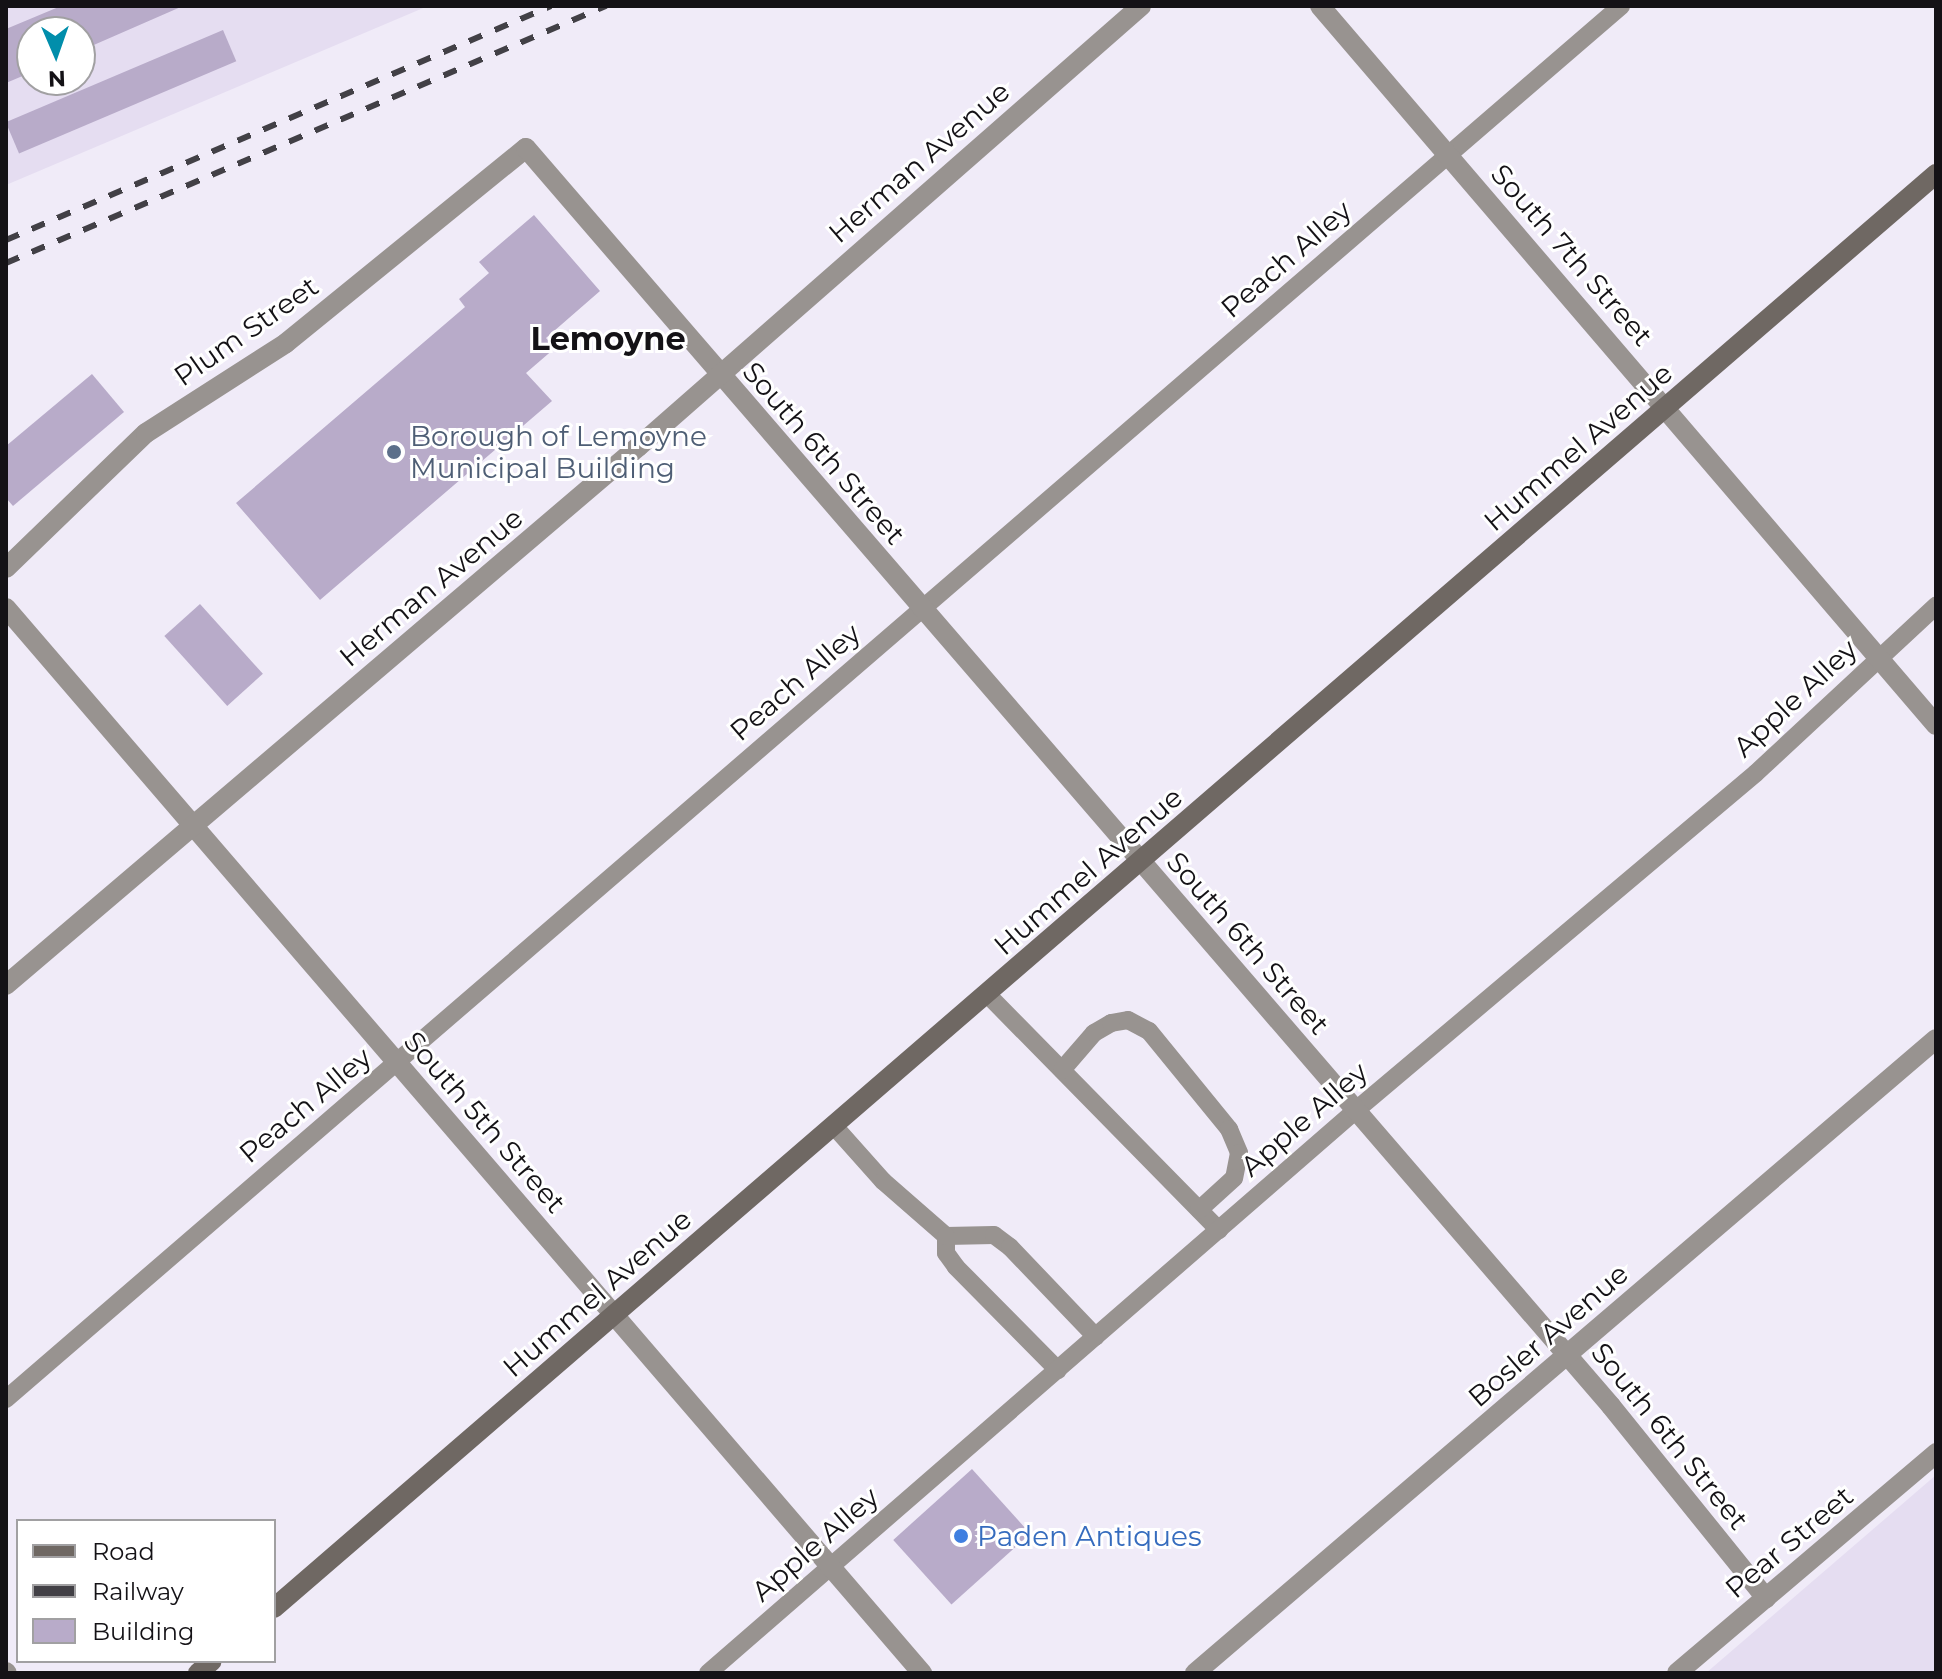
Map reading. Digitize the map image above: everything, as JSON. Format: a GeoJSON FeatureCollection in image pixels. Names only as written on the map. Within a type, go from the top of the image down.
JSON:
{"type":"FeatureCollection","features":[{"type":"Feature","properties":{"kind":"main road","name":"Hummel Avenue"},"geometry":{"type":"LineString","coordinates":[[276,1606],[1936,174]]}},
{"type":"Feature","properties":{"kind":"street","name":"Herman Avenue"},"geometry":{"type":"LineString","coordinates":[[6,985],[190,825],[413,641],[1141,6]]}},
{"type":"Feature","properties":{"kind":"street","name":"South 7th Street"},"geometry":{"type":"LineString","coordinates":[[1320,6],[1667,406],[1936,725]]}},
{"type":"Feature","properties":{"kind":"street","name":"South 6th Street"},"geometry":{"type":"LineString","coordinates":[[526,148],[921,610],[1567,1355],[1766,1598]]}},
{"type":"Feature","properties":{"kind":"street","name":"Plum Street"},"geometry":{"type":"LineString","coordinates":[[6,568],[146,433],[286,343],[526,148]]}},
{"type":"Feature","properties":{"kind":"street","name":"South 5th Street"},"geometry":{"type":"LineString","coordinates":[[6,608],[922,1673]]}},
{"type":"Feature","properties":{"kind":"street","name":"Bosler Avenue"},"geometry":{"type":"LineString","coordinates":[[1195,1673],[1936,1039]]}},
{"type":"Feature","properties":{"kind":"street","name":"Pear Street"},"geometry":{"type":"LineString","coordinates":[[1677,1673],[1936,1453]]}},
{"type":"Feature","properties":{"kind":"lane","name":"Peach Alley"},"geometry":{"type":"LineString","coordinates":[[6,1399],[1621,6]]}},
{"type":"Feature","properties":{"kind":"lane","name":"Apple Alley"},"geometry":{"type":"LineString","coordinates":[[708,1673],[1355,1111],[1756,773],[1936,606]]}},
{"type":"Feature","properties":{"kind":"lane"},"geometry":{"type":"LineString","coordinates":[[987,994],[1219,1230]]}},
{"type":"Feature","properties":{"kind":"lane"},"geometry":{"type":"LineString","coordinates":[[1062,1070],[1094,1033],[1111,1023],[1128,1020],[1149,1031],[1229,1129],[1239,1153],[1234,1178],[1199,1210]]}},
{"type":"Feature","properties":{"kind":"lane"},"geometry":{"type":"LineString","coordinates":[[834,1126],[883,1181],[946,1236],[950,1261],[1058,1370]]}},
{"type":"Feature","properties":{"kind":"lane"},"geometry":{"type":"LineString","coordinates":[[946,1236],[994,1235],[1096,1337]]}},
{"type":"Feature","properties":{"kind":"shaded area"},"geometry":{"type":"Polygon","coordinates":[[[6,6],[428,6],[6,185],[6,6]]]}},
{"type":"Feature","properties":{"kind":"shaded area"},"geometry":{"type":"Polygon","coordinates":[[[1936,1475],[1936,1673],[1706,1673],[1936,1475]]]}},
{"type":"Feature","properties":{"kind":"building"},"geometry":{"type":"Polygon","coordinates":[[[61,6],[183,6],[96,44],[96,16],[37,16],[61,6]]]}},
{"type":"Feature","properties":{"kind":"building"},"geometry":{"type":"Polygon","coordinates":[[[16,25],[16,79],[6,83],[6,29],[16,25]]]}},
{"type":"Feature","properties":{"kind":"building"},"geometry":{"type":"Polygon","coordinates":[[[223,30],[236,61],[19,154],[6,123],[68,96],[96,96],[96,84],[223,30]]]}},
{"type":"Feature","properties":{"kind":"building","name":"Borough of Lemoyne Municipal Building"},"geometry":{"type":"Polygon","coordinates":[[[534,215],[600,291],[546,338],[555,348],[526,373],[552,401],[320,600],[236,503],[465,307],[459,299],[489,273],[479,262],[534,215]]]}},
{"type":"Feature","properties":{"kind":"building"},"geometry":{"type":"Polygon","coordinates":[[[92,374],[124,412],[13,506],[6,498],[6,446],[92,374]]]}},
{"type":"Feature","properties":{"kind":"building"},"geometry":{"type":"Polygon","coordinates":[[[200,604],[263,674],[227,706],[164,636],[200,604]]]}},
{"type":"Feature","properties":{"kind":"building","name":"Paden Antiques"},"geometry":{"type":"Polygon","coordinates":[[[972,1469],[1030,1534],[951,1605],[893,1540],[972,1469]]]}},
{"type":"Feature","properties":{"kind":"railway"},"geometry":{"type":"LineString","coordinates":[[6,240],[551,6]]}},
{"type":"Feature","properties":{"kind":"railway"},"geometry":{"type":"LineString","coordinates":[[6,263],[606,6]]}},
{"type":"Feature","properties":{"kind":"place","name":"Borough of Lemoyne Municipal Building"},"geometry":{"type":"Point","coordinates":[394,452]}},
{"type":"Feature","properties":{"kind":"place","name":"Paden Antiques"},"geometry":{"type":"Point","coordinates":[961,1536]}},
{"type":"Feature","properties":{"kind":"district","name":"Lemoyne"},"geometry":{"type":"Point","coordinates":[608,339]}}]}
